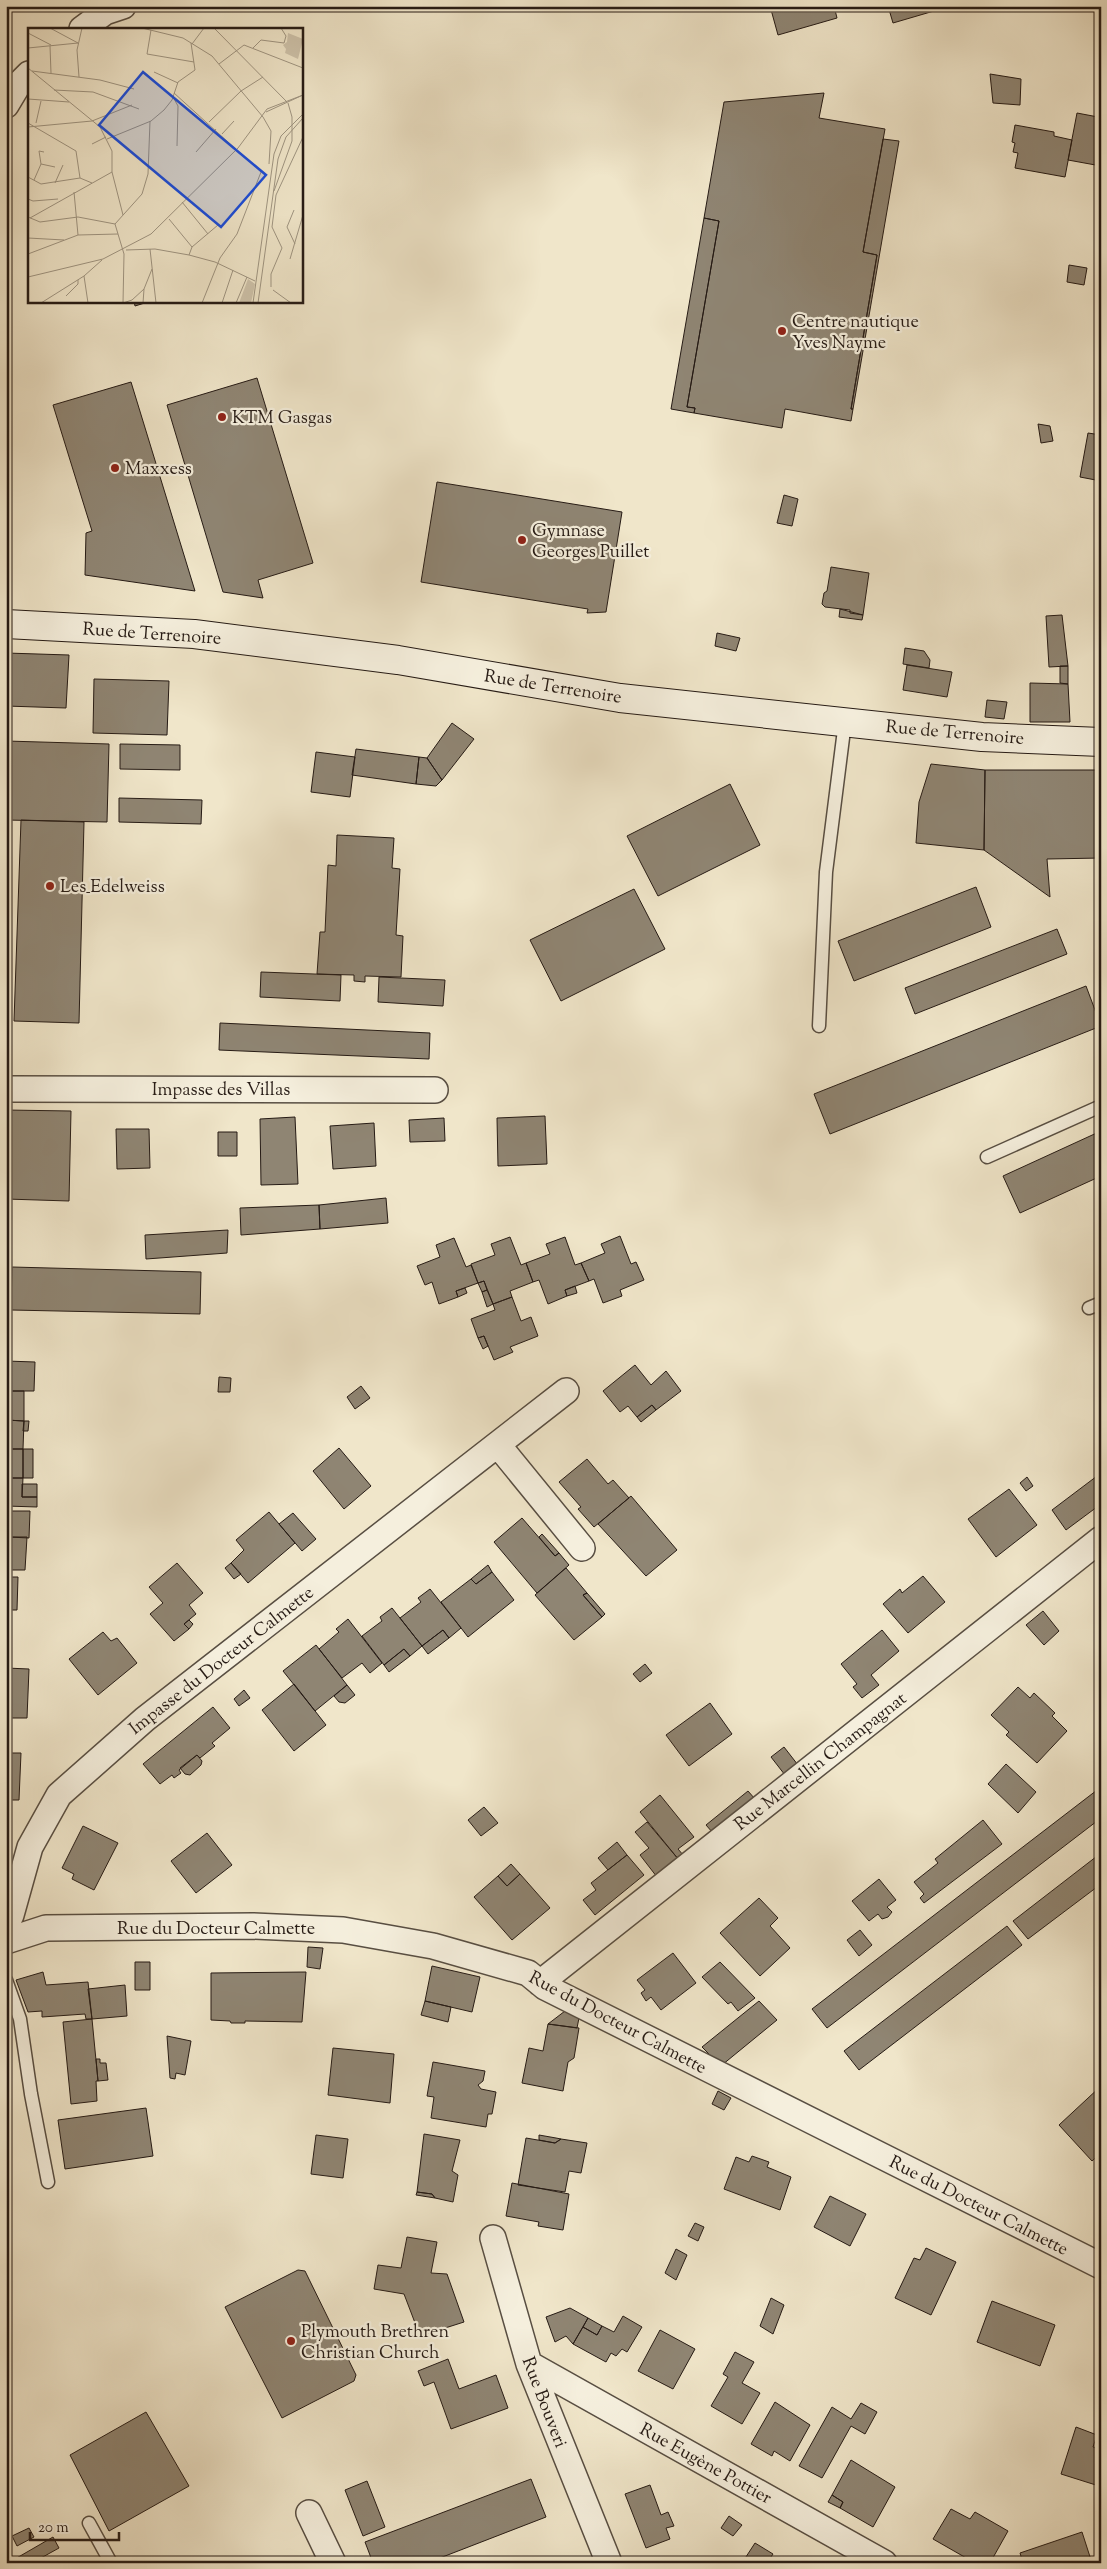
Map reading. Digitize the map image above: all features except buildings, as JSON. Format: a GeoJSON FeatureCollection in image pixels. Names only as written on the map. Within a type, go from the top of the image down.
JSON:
{"type":"FeatureCollection","features":[{"type":"Feature","properties":{"kind":"street"},"geometry":{"type":"LineString","coordinates":[[83,28],[105,12],[123,6]]}},
{"type":"Feature","properties":{"kind":"street"},"geometry":{"type":"LineString","coordinates":[[6,105],[18,85],[28,75]]}},
{"type":"Feature","properties":{"kind":"street","name":"Rue de Terrenoire"},"geometry":{"type":"LineString","coordinates":[[6,624],[194,634],[398,660],[620,698],[982,737],[1101,742]]}},
{"type":"Feature","properties":{"kind":"street","name":"Impasse des Villas"},"geometry":{"type":"LineString","coordinates":[[6,1089],[436,1090]]}},
{"type":"Feature","properties":{"kind":"street","name":"Impasse du Docteur Calmette"},"geometry":{"type":"LineString","coordinates":[[6,1923],[11,1915],[30,1846],[59,1795],[145,1719],[566,1392]]}},
{"type":"Feature","properties":{"kind":"street"},"geometry":{"type":"LineString","coordinates":[[498,1445],[582,1548]]}},
{"type":"Feature","properties":{"kind":"street","name":"Rue Marcellin Champagnat"},"geometry":{"type":"LineString","coordinates":[[540,1983],[1101,1539]]}},
{"type":"Feature","properties":{"kind":"street","name":"Rue du Docteur Calmette"},"geometry":{"type":"LineString","coordinates":[[6,1941],[46,1928],[253,1926],[343,1930],[433,1946],[528,1973],[540,1983],[1101,2266]]}},
{"type":"Feature","properties":{"kind":"street","name":"Rue Bouveri"},"geometry":{"type":"LineString","coordinates":[[493,2238],[529,2364],[608,2563]]}},
{"type":"Feature","properties":{"kind":"street","name":"Rue Eugène Pottier"},"geometry":{"type":"LineString","coordinates":[[529,2364],[884,2563]]}},
{"type":"Feature","properties":{"kind":"street"},"geometry":{"type":"LineString","coordinates":[[309,2513],[333,2563]]}},
{"type":"Feature","properties":{"kind":"lane"},"geometry":{"type":"LineString","coordinates":[[819,1026],[826,872],[845,722]]}},
{"type":"Feature","properties":{"kind":"lane"},"geometry":{"type":"LineString","coordinates":[[987,1157],[1101,1106]]}},
{"type":"Feature","properties":{"kind":"lane"},"geometry":{"type":"LineString","coordinates":[[6,1980],[20,2018],[31,2094],[48,2182]]}},
{"type":"Feature","properties":{"kind":"lane"},"geometry":{"type":"LineString","coordinates":[[89,2523],[111,2563]]}},
{"type":"Feature","properties":{"kind":"place","name":"Centre nautique Yves Nayme"},"geometry":{"type":"Point","coordinates":[782,331]}},
{"type":"Feature","properties":{"kind":"place","name":"KTM Gasgas"},"geometry":{"type":"Point","coordinates":[222,417]}},
{"type":"Feature","properties":{"kind":"place","name":"Maxxess"},"geometry":{"type":"Point","coordinates":[115,468]}},
{"type":"Feature","properties":{"kind":"place","name":"Gymnase Georges Puillet"},"geometry":{"type":"Point","coordinates":[522,540]}},
{"type":"Feature","properties":{"kind":"place","name":"Les_Edelweiss"},"geometry":{"type":"Point","coordinates":[50,886]}},
{"type":"Feature","properties":{"kind":"place","name":"Plymouth Brethren Christian Church"},"geometry":{"type":"Point","coordinates":[291,2341]}}]}
